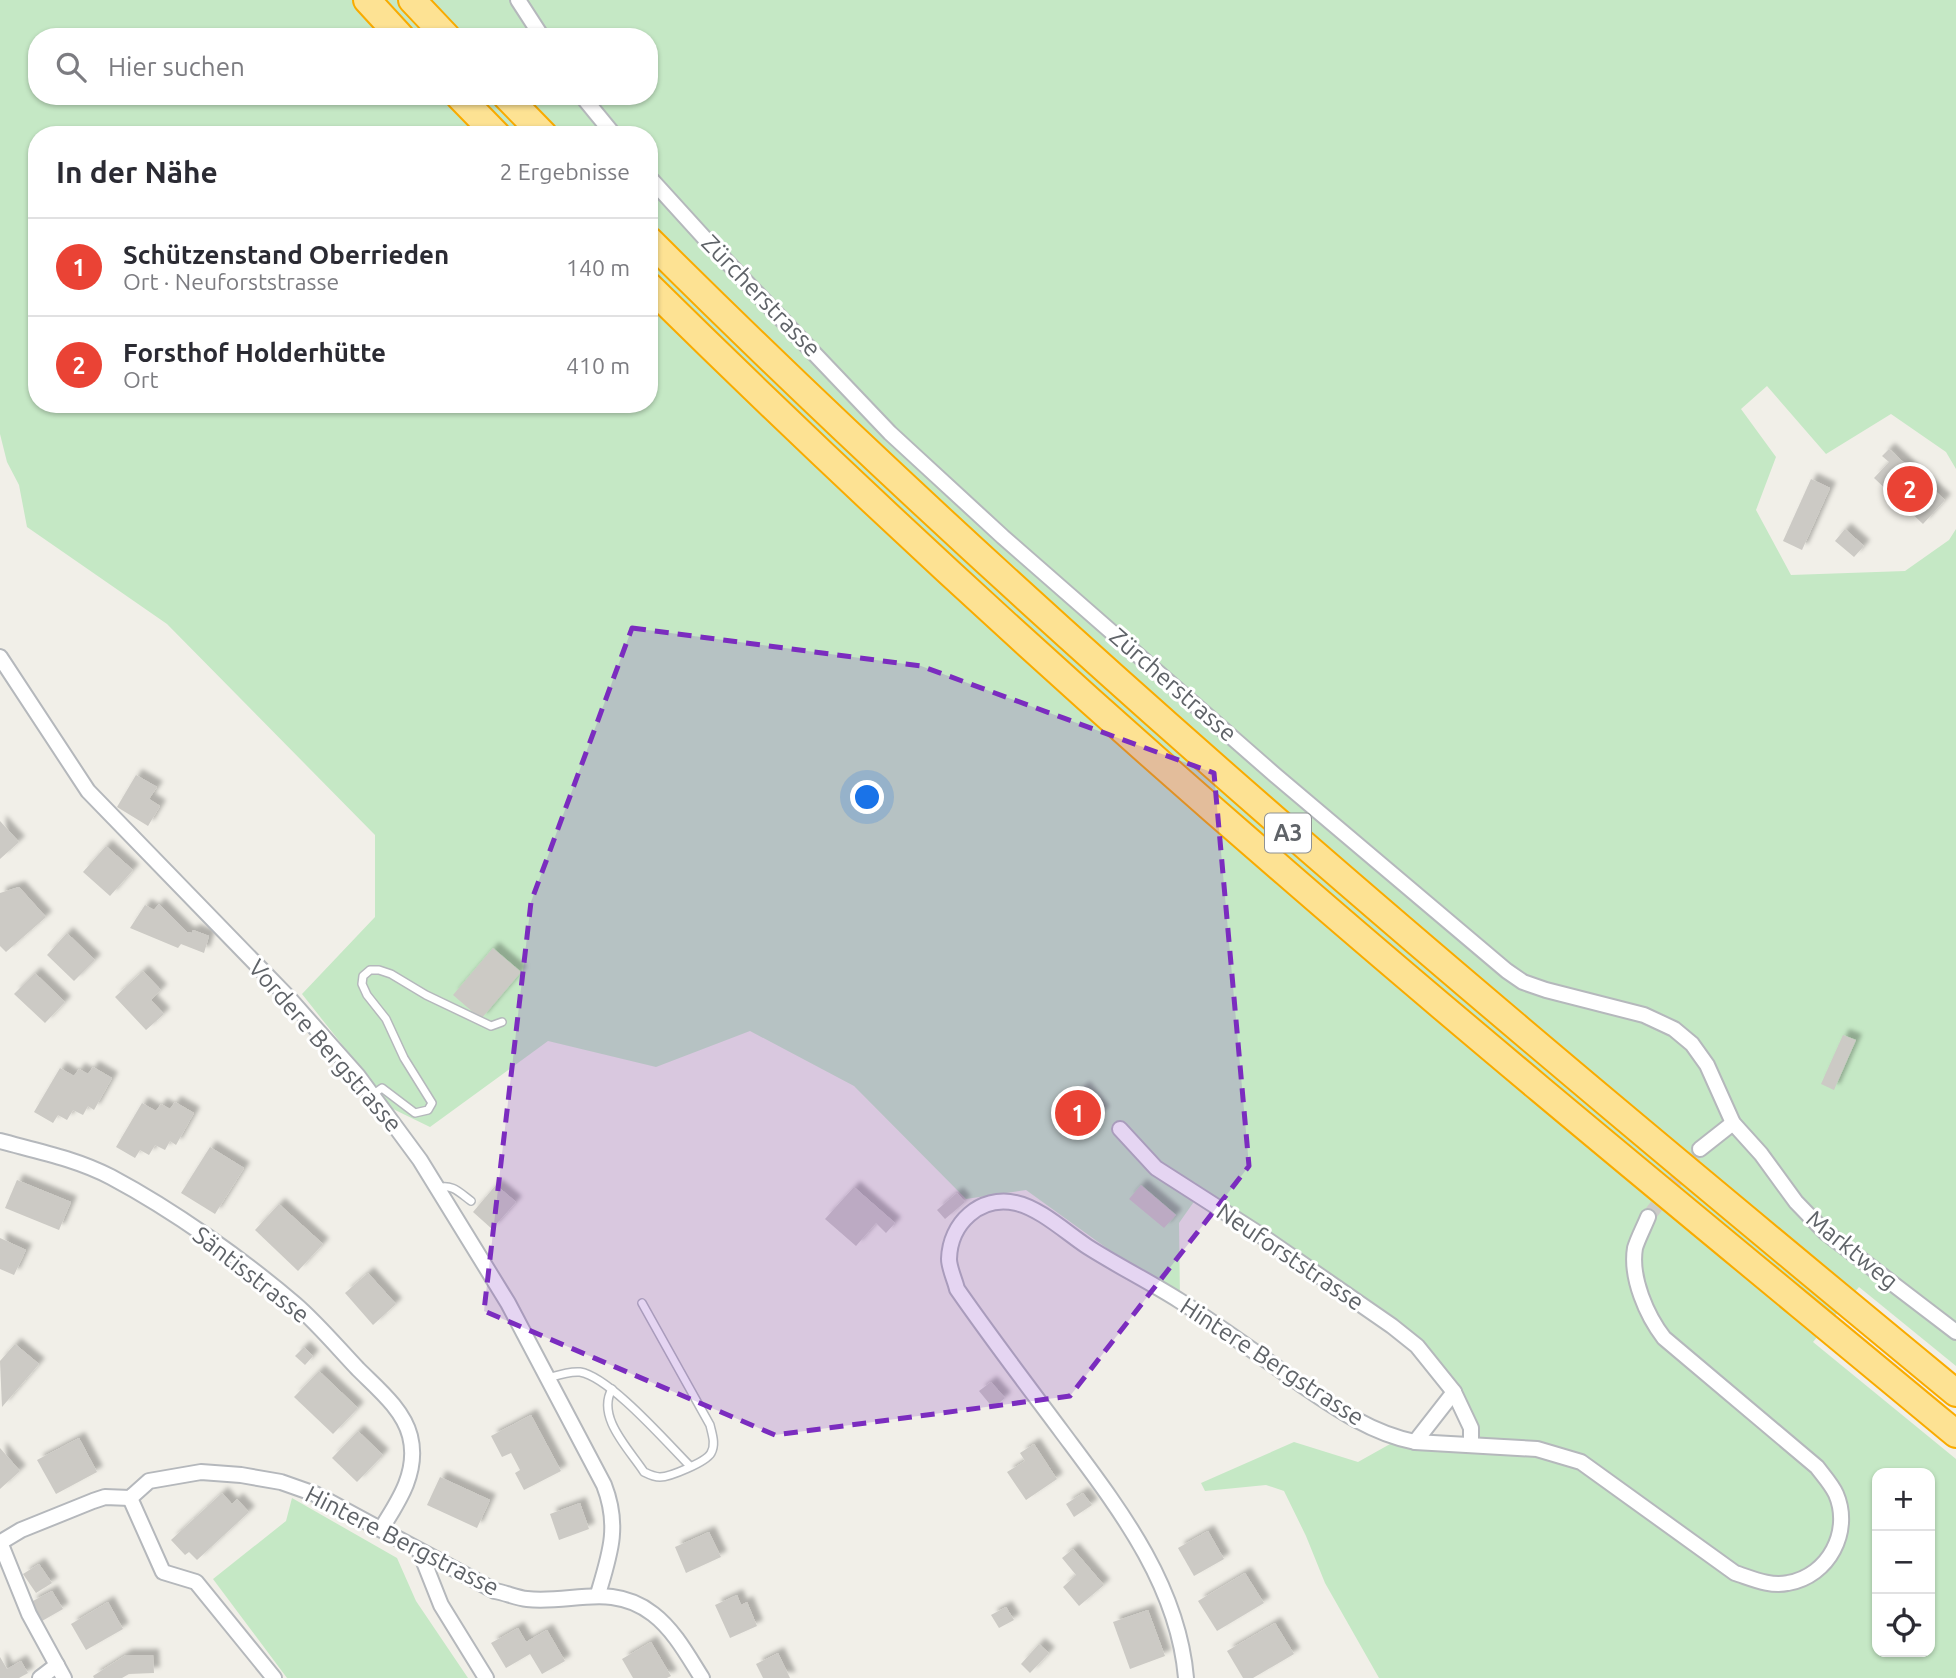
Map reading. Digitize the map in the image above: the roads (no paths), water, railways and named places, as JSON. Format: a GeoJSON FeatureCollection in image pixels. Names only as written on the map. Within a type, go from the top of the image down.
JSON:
{"type":"FeatureCollection","features":[{"type":"Feature","properties":{"kind":"highway"},"geometry":{"type":"LineString","coordinates":[[367,0],[393,28]]}},
{"type":"Feature","properties":{"kind":"highway"},"geometry":{"type":"LineString","coordinates":[[412,0],[438,28]]}},
{"type":"Feature","properties":{"kind":"highway"},"geometry":{"type":"LineString","coordinates":[[468,105],[488,126]]}},
{"type":"Feature","properties":{"kind":"highway"},"geometry":{"type":"LineString","coordinates":[[515,105],[535,126]]}},
{"type":"Feature","properties":{"kind":"highway","name":"A3"},"geometry":{"type":"LineString","coordinates":[[658,249],[918,499],[1178,736],[1448,970],[1956,1393]]}},
{"type":"Feature","properties":{"kind":"highway","name":"A3"},"geometry":{"type":"LineString","coordinates":[[658,295],[863,492],[1194,793],[1435,1000],[1956,1434]]}},
{"type":"Feature","properties":{"kind":"street"},"geometry":{"type":"LineString","coordinates":[[518,0],[536,28]]}},
{"type":"Feature","properties":{"kind":"street"},"geometry":{"type":"LineString","coordinates":[[589,105],[607,126]]}},
{"type":"Feature","properties":{"kind":"street","name":"Zürcherstrasse"},"geometry":{"type":"LineString","coordinates":[[658,187],[890,433],[1003,537],[1275,775],[1523,982],[1644,1015],[1674,1029],[1692,1044],[1707,1065],[1733,1123]]}},
{"type":"Feature","properties":{"kind":"street","name":"Vordere Bergstrasse"},"geometry":{"type":"LineString","coordinates":[[0,657],[88,791],[287,996],[372,1095],[420,1160],[509,1303],[604,1485],[611,1503],[614,1525],[612,1545],[598,1594]]}},
{"type":"Feature","properties":{"kind":"street"},"geometry":{"type":"LineString","coordinates":[[1700,1149],[1733,1123]]}},
{"type":"Feature","properties":{"kind":"street","name":"Marktweg"},"geometry":{"type":"LineString","coordinates":[[1733,1123],[1761,1154],[1796,1202],[1825,1231],[1956,1332]]}},
{"type":"Feature","properties":{"kind":"street","name":"Neuforststrasse"},"geometry":{"type":"LineString","coordinates":[[1120,1129],[1156,1168],[1259,1234],[1417,1346],[1454,1392],[1471,1428],[1471,1445]]}},
{"type":"Feature","properties":{"kind":"street","name":"Säntisstrasse"},"geometry":{"type":"LineString","coordinates":[[0,1141],[50,1154],[110,1177],[197,1232],[296,1305],[390,1402],[410,1434],[413,1456],[408,1481],[398,1505],[381,1529]]}},
{"type":"Feature","properties":{"kind":"street","name":"Hintere Bergstrasse"},"geometry":{"type":"LineString","coordinates":[[1186,1678],[1174,1618],[1149,1558],[1104,1488],[957,1289],[949,1261],[953,1234],[965,1218],[979,1207],[998,1203],[1015,1202],[1030,1207],[1090,1248],[1180,1301],[1362,1424],[1399,1439],[1415,1442],[1537,1449],[1581,1462],[1735,1573],[1763,1582],[1789,1583],[1816,1571],[1837,1547],[1842,1522],[1836,1493],[1817,1467],[1664,1338],[1651,1321],[1637,1282],[1635,1249],[1648,1217]]}},
{"type":"Feature","properties":{"kind":"street"},"geometry":{"type":"LineString","coordinates":[[1415,1442],[1454,1392]]}},
{"type":"Feature","properties":{"kind":"street","name":"Hintere Bergstrasse"},"geometry":{"type":"LineString","coordinates":[[130,1498],[149,1481],[201,1472],[281,1482],[315,1494],[495,1591],[526,1599],[598,1594],[631,1602],[652,1612],[670,1629],[702,1678]]}},
{"type":"Feature","properties":{"kind":"street"},"geometry":{"type":"LineString","coordinates":[[40,1678],[61,1672],[29,1614],[0,1542],[105,1497],[130,1498],[163,1573],[196,1582],[274,1678]]}},
{"type":"Feature","properties":{"kind":"street"},"geometry":{"type":"LineString","coordinates":[[421,1552],[441,1605],[486,1678]]}},
{"type":"Feature","properties":{"kind":"lane"},"geometry":{"type":"LineString","coordinates":[[372,1095],[383,1088],[415,1113],[428,1110],[432,1103],[404,1058],[386,1019],[362,984],[363,976],[370,970],[391,974],[426,995],[491,1026],[502,1022]]}},
{"type":"Feature","properties":{"kind":"lane"},"geometry":{"type":"LineString","coordinates":[[437,1188],[451,1186],[471,1201]]}},
{"type":"Feature","properties":{"kind":"lane"},"geometry":{"type":"LineString","coordinates":[[612,1389],[606,1407],[609,1419],[644,1472],[653,1477],[663,1477],[705,1459],[711,1453],[713,1436],[709,1425],[642,1303]]}},
{"type":"Feature","properties":{"kind":"lane"},"geometry":{"type":"LineString","coordinates":[[548,1378],[580,1372],[596,1378],[612,1389],[690,1466]]}},
{"type":"Feature","properties":{"kind":"tunnel"},"geometry":{"type":"LineString","coordinates":[[1648,1217],[1700,1149]]}},
{"type":"Feature","properties":{"kind":"place","name":"Forsthof Holderhütte"},"geometry":{"type":"Point","coordinates":[1910,489]}},
{"type":"Feature","properties":{"kind":"place","name":"Schützenstand Oberrieden"},"geometry":{"type":"Point","coordinates":[1078,1113]}}]}
